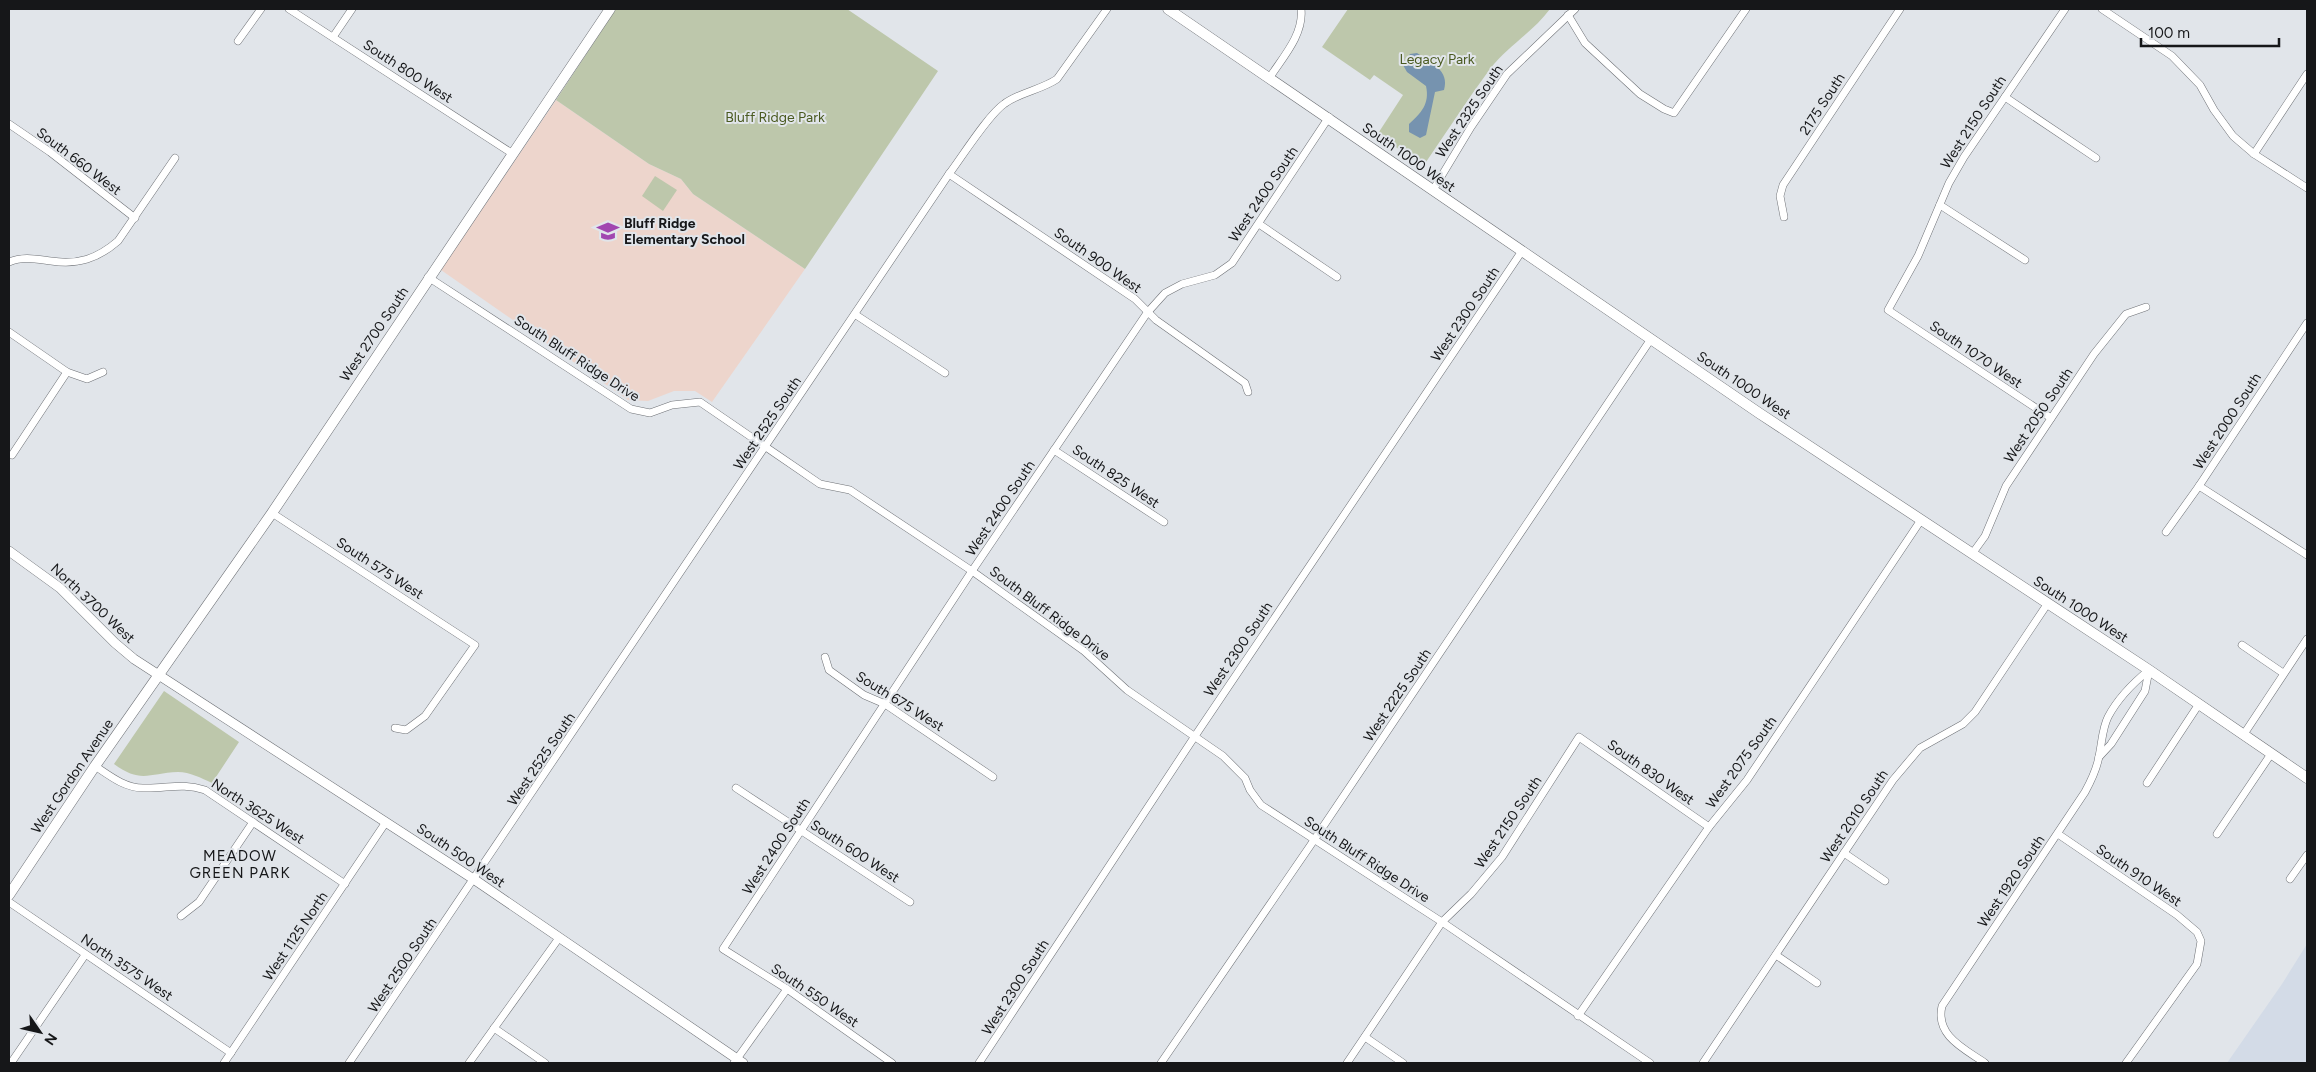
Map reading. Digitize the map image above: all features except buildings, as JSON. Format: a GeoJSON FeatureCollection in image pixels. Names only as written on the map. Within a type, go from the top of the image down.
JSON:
{"type":"FeatureCollection","features":[{"type":"Feature","properties":{"kind":"main road","name":"West 2700 South"},"geometry":{"type":"LineString","coordinates":[[160,674],[272,512],[428,277],[610,9]]}},
{"type":"Feature","properties":{"kind":"main road","name":"South 1000 West"},"geometry":{"type":"LineString","coordinates":[[1168,9],[1329,117],[1651,339],[2149,670],[2307,778]]}},
{"type":"Feature","properties":{"kind":"main road","name":"West Gordon Avenue"},"geometry":{"type":"LineString","coordinates":[[9,895],[94,766],[160,674]]}},
{"type":"Feature","properties":{"kind":"street"},"geometry":{"type":"LineString","coordinates":[[238,41],[260,9]]}},
{"type":"Feature","properties":{"kind":"street","name":"South 800 West"},"geometry":{"type":"LineString","coordinates":[[289,9],[513,154]]}},
{"type":"Feature","properties":{"kind":"street"},"geometry":{"type":"LineString","coordinates":[[333,37],[352,9]]}},
{"type":"Feature","properties":{"kind":"street","name":"West 2525 South"},"geometry":{"type":"LineString","coordinates":[[475,880],[949,174],[1002,105],[1018,96],[1047,86],[1057,79],[1107,9]]}},
{"type":"Feature","properties":{"kind":"street"},"geometry":{"type":"LineString","coordinates":[[1270,77],[1297,36],[1302,16],[1301,9]]}},
{"type":"Feature","properties":{"kind":"street","name":"West 2325 South"},"geometry":{"type":"LineString","coordinates":[[1433,190],[1471,127],[1507,74],[1575,9]]}},
{"type":"Feature","properties":{"kind":"street"},"geometry":{"type":"LineString","coordinates":[[1568,15],[1585,43],[1640,94],[1674,113],[1746,9]]}},
{"type":"Feature","properties":{"kind":"street","name":"West 2150 South"},"geometry":{"type":"LineString","coordinates":[[1888,310],[1918,256],[1949,182],[2065,9]]}},
{"type":"Feature","properties":{"kind":"street"},"geometry":{"type":"LineString","coordinates":[[2102,9],[2172,56],[2200,84],[2214,110],[2233,136],[2254,154],[2307,188]]}},
{"type":"Feature","properties":{"kind":"street","name":"2175 South"},"geometry":{"type":"LineString","coordinates":[[1784,217],[1780,196],[1783,185],[1895,10]]}},
{"type":"Feature","properties":{"kind":"street"},"geometry":{"type":"LineString","coordinates":[[2254,154],[2307,74]]}},
{"type":"Feature","properties":{"kind":"street"},"geometry":{"type":"LineString","coordinates":[[2005,97],[2096,158]]}},
{"type":"Feature","properties":{"kind":"street","name":"West 2400 South"},"geometry":{"type":"LineString","coordinates":[[723,949],[972,571],[1147,313],[1166,293],[1182,284],[1215,275],[1232,263],[1329,117]]}},
{"type":"Feature","properties":{"kind":"street","name":"South 660 West"},"geometry":{"type":"LineString","coordinates":[[9,124],[50,152],[134,218]]}},
{"type":"Feature","properties":{"kind":"street"},"geometry":{"type":"LineString","coordinates":[[9,262],[30,258],[68,263],[95,258],[118,241],[175,158]]}},
{"type":"Feature","properties":{"kind":"street","name":"South 900 West"},"geometry":{"type":"LineString","coordinates":[[949,174],[1135,299],[1147,313],[1245,383],[1248,392]]}},
{"type":"Feature","properties":{"kind":"street"},"geometry":{"type":"LineString","coordinates":[[1940,205],[2025,260]]}},
{"type":"Feature","properties":{"kind":"street"},"geometry":{"type":"LineString","coordinates":[[1259,224],[1338,277]]}},
{"type":"Feature","properties":{"kind":"street","name":"West 2300 South"},"geometry":{"type":"LineString","coordinates":[[979,1063],[1195,736],[1522,251]]}},
{"type":"Feature","properties":{"kind":"street","name":"South Bluff Ridge Drive"},"geometry":{"type":"LineString","coordinates":[[428,277],[631,409],[650,414],[672,405],[700,402],[820,484],[850,490],[972,571],[1084,651],[1127,690],[1233,764],[1261,805],[1442,922],[1650,1063]]}},
{"type":"Feature","properties":{"kind":"street","name":"West 2050 South"},"geometry":{"type":"LineString","coordinates":[[1972,554],[1985,536],[2006,486],[2094,354],[2126,314],[2146,307]]}},
{"type":"Feature","properties":{"kind":"street","name":"South 1070 West"},"geometry":{"type":"LineString","coordinates":[[1888,310],[2051,418]]}},
{"type":"Feature","properties":{"kind":"street"},"geometry":{"type":"LineString","coordinates":[[856,314],[944,373]]}},
{"type":"Feature","properties":{"kind":"street","name":"West 2000 South"},"geometry":{"type":"LineString","coordinates":[[2166,532],[2199,486],[2307,322]]}},
{"type":"Feature","properties":{"kind":"street"},"geometry":{"type":"LineString","coordinates":[[9,332],[67,372],[87,379],[103,372]]}},
{"type":"Feature","properties":{"kind":"street","name":"West 2225 South"},"geometry":{"type":"LineString","coordinates":[[1161,1063],[1315,839],[1651,339]]}},
{"type":"Feature","properties":{"kind":"street"},"geometry":{"type":"LineString","coordinates":[[12,455],[67,372]]}},
{"type":"Feature","properties":{"kind":"street","name":"South 825 West"},"geometry":{"type":"LineString","coordinates":[[1054,450],[1164,522]]}},
{"type":"Feature","properties":{"kind":"street"},"geometry":{"type":"LineString","coordinates":[[2199,486],[2307,555]]}},
{"type":"Feature","properties":{"kind":"street","name":"South 575 West"},"geometry":{"type":"LineString","coordinates":[[272,512],[475,645],[425,716],[406,730],[395,728]]}},
{"type":"Feature","properties":{"kind":"street","name":"West 2075 South"},"geometry":{"type":"LineString","coordinates":[[1578,1016],[1709,827],[1747,780],[1921,520]]}},
{"type":"Feature","properties":{"kind":"street","name":"North 3700 West"},"geometry":{"type":"LineString","coordinates":[[10,555],[60,588],[122,649],[160,674]]}},
{"type":"Feature","properties":{"kind":"street","name":"West 2010 South"},"geometry":{"type":"LineString","coordinates":[[1703,1063],[1910,758],[1920,748],[1963,724],[1975,712],[2048,603]]}},
{"type":"Feature","properties":{"kind":"street"},"geometry":{"type":"LineString","coordinates":[[2244,734],[2307,639]]}},
{"type":"Feature","properties":{"kind":"street"},"geometry":{"type":"LineString","coordinates":[[2242,645],[2283,673]]}},
{"type":"Feature","properties":{"kind":"street","name":"South 675 West"},"geometry":{"type":"LineString","coordinates":[[825,658],[830,670],[864,695],[885,704],[993,777]]}},
{"type":"Feature","properties":{"kind":"street","name":"West 1920 South"},"geometry":{"type":"LineString","coordinates":[[2099,757],[2111,744],[2145,691],[2149,670]]}},
{"type":"Feature","properties":{"kind":"street","name":"West 1920 South"},"geometry":{"type":"LineString","coordinates":[[1985,1063],[1954,1042],[1943,1029],[1940,1017],[1942,1006],[2058,834],[2088,786],[2099,757],[2101,739],[2108,717],[2132,684],[2149,670]]}},
{"type":"Feature","properties":{"kind":"street","name":"South 500 West"},"geometry":{"type":"LineString","coordinates":[[160,674],[475,880],[738,1062]]}},
{"type":"Feature","properties":{"kind":"street"},"geometry":{"type":"LineString","coordinates":[[2147,783],[2199,704]]}},
{"type":"Feature","properties":{"kind":"street","name":"West 2150 South"},"geometry":{"type":"LineString","coordinates":[[1347,1063],[1442,922],[1471,894],[1502,858],[1579,737]]}},
{"type":"Feature","properties":{"kind":"street","name":"South 830 West"},"geometry":{"type":"LineString","coordinates":[[1579,737],[1709,827]]}},
{"type":"Feature","properties":{"kind":"street"},"geometry":{"type":"LineString","coordinates":[[2217,834],[2272,754]]}},
{"type":"Feature","properties":{"kind":"street","name":"North 3625 West"},"geometry":{"type":"LineString","coordinates":[[94,766],[118,781],[132,786],[150,788],[178,785],[193,786],[205,790],[345,884]]}},
{"type":"Feature","properties":{"kind":"street","name":"South 600 West"},"geometry":{"type":"LineString","coordinates":[[736,788],[910,902]]}},
{"type":"Feature","properties":{"kind":"street"},"geometry":{"type":"LineString","coordinates":[[181,916],[199,902],[253,822]]}},
{"type":"Feature","properties":{"kind":"street","name":"West 1125 North"},"geometry":{"type":"LineString","coordinates":[[224,1063],[386,822]]}},
{"type":"Feature","properties":{"kind":"street","name":"South 910 West"},"geometry":{"type":"LineString","coordinates":[[2058,834],[2177,916],[2197,932],[2201,941],[2197,964],[2126,1063]]}},
{"type":"Feature","properties":{"kind":"street"},"geometry":{"type":"LineString","coordinates":[[1844,854],[1884,881]]}},
{"type":"Feature","properties":{"kind":"street"},"geometry":{"type":"LineString","coordinates":[[2290,879],[2307,855]]}},
{"type":"Feature","properties":{"kind":"street","name":"West 2500 South"},"geometry":{"type":"LineString","coordinates":[[349,1063],[475,880]]}},
{"type":"Feature","properties":{"kind":"street","name":"North 3575 West"},"geometry":{"type":"LineString","coordinates":[[9,902],[231,1052]]}},
{"type":"Feature","properties":{"kind":"street"},"geometry":{"type":"LineString","coordinates":[[469,1063],[560,938]]}},
{"type":"Feature","properties":{"kind":"street","name":"South 550 West"},"geometry":{"type":"LineString","coordinates":[[723,949],[787,989],[892,1063]]}},
{"type":"Feature","properties":{"kind":"street"},"geometry":{"type":"LineString","coordinates":[[11,1063],[86,955]]}},
{"type":"Feature","properties":{"kind":"street"},"geometry":{"type":"LineString","coordinates":[[1776,955],[1817,983]]}},
{"type":"Feature","properties":{"kind":"street"},"geometry":{"type":"LineString","coordinates":[[738,1062],[787,989]]}},
{"type":"Feature","properties":{"kind":"street"},"geometry":{"type":"LineString","coordinates":[[494,1028],[545,1063]]}},
{"type":"Feature","properties":{"kind":"street"},"geometry":{"type":"LineString","coordinates":[[1365,1037],[1403,1063]]}},
{"type":"Feature","properties":{"kind":"shaded area","name":"Bluff Ridge Elementary School"},"geometry":{"type":"Polygon","coordinates":[[[556,100],[649,164],[681,179],[693,194],[805,269],[712,402],[695,391],[674,391],[648,401],[628,400],[441,270],[556,100]]]}},
{"type":"Feature","properties":{"kind":"shaded area"},"geometry":{"type":"Polygon","coordinates":[[[2307,944],[2307,1063],[2227,1063],[2282,984],[2307,944]]]}},
{"type":"Feature","properties":{"kind":"green space","name":"Bluff Ridge Park"},"geometry":{"type":"Polygon","coordinates":[[[616,9],[847,9],[938,71],[805,269],[693,194],[681,179],[649,164],[556,100],[616,9]]]}},
{"type":"Feature","properties":{"kind":"green space","name":"Legacy Park"},"geometry":{"type":"Polygon","coordinates":[[[1348,9],[1550,9],[1490,69],[1424,165],[1377,135],[1403,95],[1374,75],[1370,80],[1322,47],[1348,9]]]}},
{"type":"Feature","properties":{"kind":"green space"},"geometry":{"type":"Polygon","coordinates":[[[655,176],[677,190],[663,211],[642,196],[655,176]]]}},
{"type":"Feature","properties":{"kind":"green space"},"geometry":{"type":"Polygon","coordinates":[[[164,691],[239,742],[212,783],[182,772],[138,776],[114,764],[164,691]]]}},
{"type":"Feature","properties":{"kind":"water"},"geometry":{"type":"Polygon","coordinates":[[[1417,53],[1442,72],[1445,83],[1444,90],[1435,92],[1426,135],[1420,138],[1409,132],[1409,124],[1424,108],[1427,98],[1426,86],[1407,72],[1403,65],[1410,54],[1417,53]]]}},
{"type":"Feature","properties":{"kind":"place","name":"Bluff Ridge Elementary School"},"geometry":{"type":"Point","coordinates":[608,231]}},
{"type":"Feature","properties":{"kind":"district","name":"MEADOW GREEN PARK"},"geometry":{"type":"Point","coordinates":[240,864]}}]}
